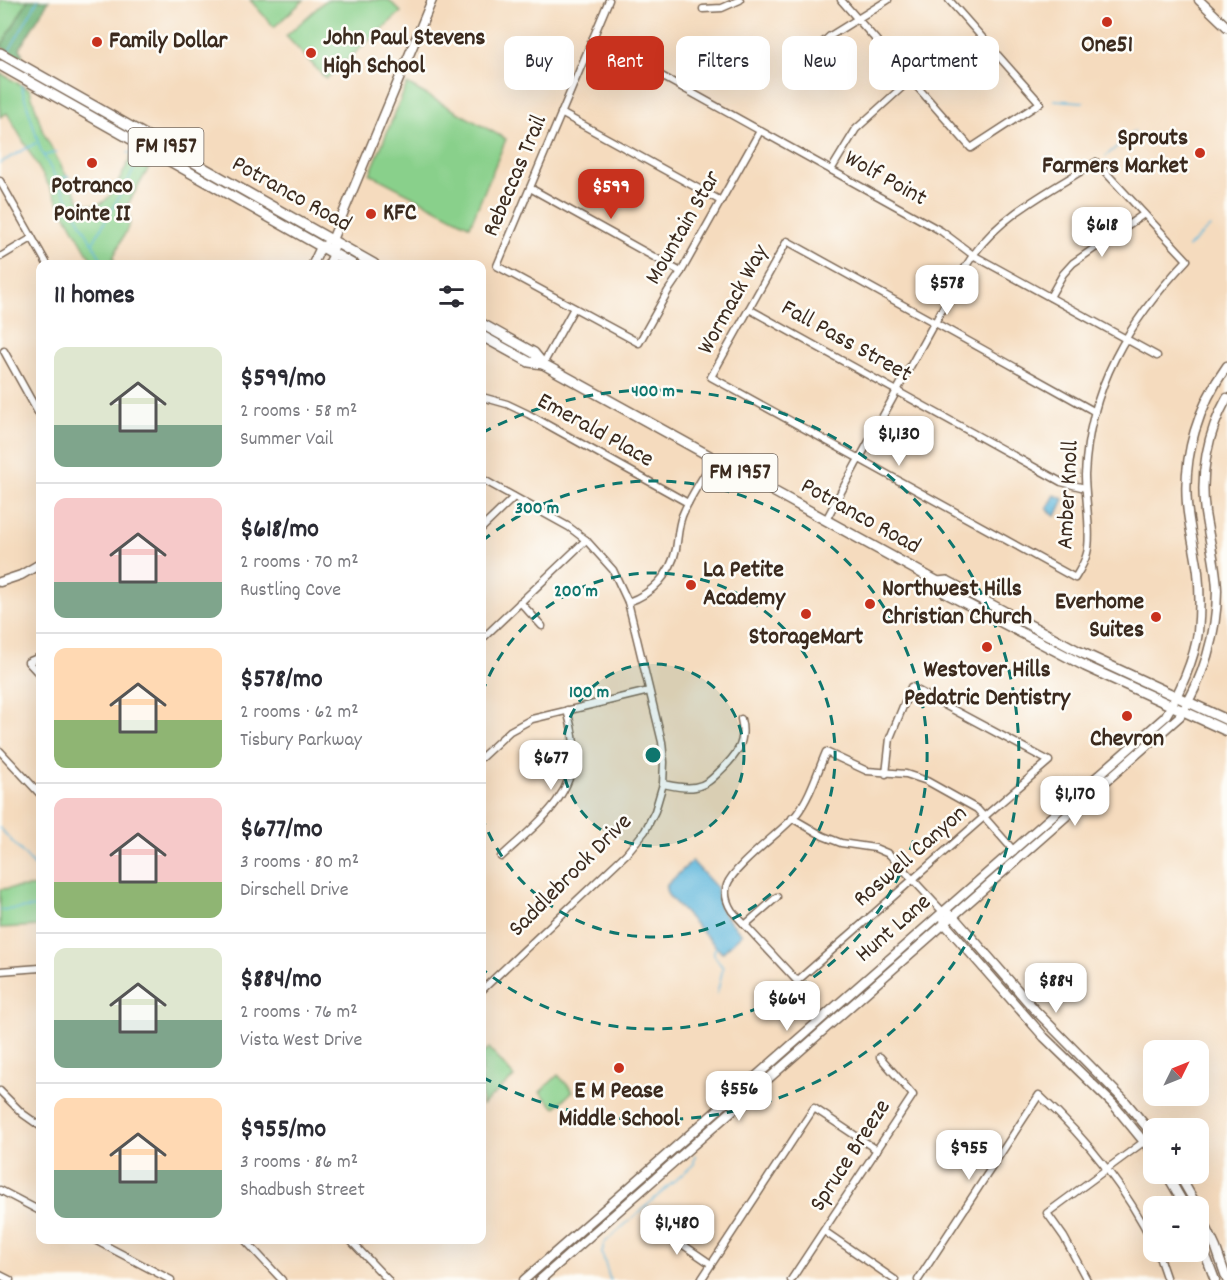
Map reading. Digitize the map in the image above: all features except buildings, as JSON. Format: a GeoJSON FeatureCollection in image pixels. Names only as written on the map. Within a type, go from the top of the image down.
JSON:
{"type":"FeatureCollection","features":[{"type":"Feature","properties":{"kind":"main road"},"geometry":{"type":"LineString","coordinates":[[331,260],[334,254],[332,240],[432,0]]}},
{"type":"Feature","properties":{"kind":"main road"},"geometry":{"type":"LineString","coordinates":[[1199,0],[1227,27]]}},
{"type":"Feature","properties":{"kind":"main road","name":"Potranco Road"},"geometry":{"type":"LineString","coordinates":[[0,53],[367,260]]}},
{"type":"Feature","properties":{"kind":"main road","name":"Potranco Road"},"geometry":{"type":"LineString","coordinates":[[0,65],[345,260]]}},
{"type":"Feature","properties":{"kind":"main road"},"geometry":{"type":"LineString","coordinates":[[43,89],[48,80]]}},
{"type":"Feature","properties":{"kind":"main road"},"geometry":{"type":"LineString","coordinates":[[314,260],[321,247],[332,240]]}},
{"type":"Feature","properties":{"kind":"main road","name":"Potranco Road"},"geometry":{"type":"LineString","coordinates":[[486,326],[534,353],[543,364]]}},
{"type":"Feature","properties":{"kind":"main road","name":"Potranco Road"},"geometry":{"type":"LineString","coordinates":[[486,338],[529,362],[543,364],[826,520],[938,582],[944,592],[1028,637],[1085,666],[1185,707],[1227,720]]}},
{"type":"Feature","properties":{"kind":"main road","name":"Hunt Lane"},"geometry":{"type":"LineString","coordinates":[[524,1280],[1161,721],[1173,702],[1192,656],[1199,621],[1198,573],[1186,486],[1188,458],[1197,425],[1210,393],[1227,366]]}},
{"type":"Feature","properties":{"kind":"main road"},"geometry":{"type":"LineString","coordinates":[[1185,707],[1208,654],[1216,606],[1215,567],[1205,511],[1204,487],[1210,438],[1227,398]]}},
{"type":"Feature","properties":{"kind":"main road"},"geometry":{"type":"LineString","coordinates":[[1186,486],[1204,487]]}},
{"type":"Feature","properties":{"kind":"main road"},"geometry":{"type":"LineString","coordinates":[[0,582],[21,575],[36,566]]}},
{"type":"Feature","properties":{"kind":"main road","name":"Potranco Road"},"geometry":{"type":"LineString","coordinates":[[938,582],[947,581],[1173,702]]}},
{"type":"Feature","properties":{"kind":"main road"},"geometry":{"type":"LineString","coordinates":[[959,600],[965,597],[1004,617],[1024,623]]}},
{"type":"Feature","properties":{"kind":"main road"},"geometry":{"type":"LineString","coordinates":[[1028,637],[1037,634],[1061,647],[1078,651]]}},
{"type":"Feature","properties":{"kind":"main road"},"geometry":{"type":"LineString","coordinates":[[1085,666],[1090,656]]}},
{"type":"Feature","properties":{"kind":"main road","name":"Potranco Road"},"geometry":{"type":"LineString","coordinates":[[1185,707],[1227,731]]}},
{"type":"Feature","properties":{"kind":"main road","name":"Hunt Lane"},"geometry":{"type":"LineString","coordinates":[[541,1279],[1173,724],[1185,707]]}},
{"type":"Feature","properties":{"kind":"main road"},"geometry":{"type":"LineString","coordinates":[[1089,798],[1089,792],[1118,766],[1116,761]]}},
{"type":"Feature","properties":{"kind":"main road"},"geometry":{"type":"LineString","coordinates":[[943,912],[953,916],[1052,1029],[1117,1092],[1143,1123]]}},
{"type":"Feature","properties":{"kind":"main road"},"geometry":{"type":"LineString","coordinates":[[943,912],[945,924],[963,945],[1044,1037],[1113,1104],[1143,1140]]}},
{"type":"Feature","properties":{"kind":"main road"},"geometry":{"type":"LineString","coordinates":[[963,945],[972,938]]}},
{"type":"Feature","properties":{"kind":"main road"},"geometry":{"type":"LineString","coordinates":[[870,976],[877,983]]}},
{"type":"Feature","properties":{"kind":"main road"},"geometry":{"type":"LineString","coordinates":[[1044,1037],[1052,1029]]}},
{"type":"Feature","properties":{"kind":"main road"},"geometry":{"type":"LineString","coordinates":[[759,1074],[765,1081]]}},
{"type":"Feature","properties":{"kind":"main road"},"geometry":{"type":"LineString","coordinates":[[649,1172],[655,1179]]}},
{"type":"Feature","properties":{"kind":"main road"},"geometry":{"type":"LineString","coordinates":[[1209,1232],[1227,1280]]}},
{"type":"Feature","properties":{"kind":"main road"},"geometry":{"type":"LineString","coordinates":[[1208,1262],[1215,1280]]}},
{"type":"Feature","properties":{"kind":"main road"},"geometry":{"type":"LineString","coordinates":[[539,1267],[541,1279]]}},
{"type":"Feature","properties":{"kind":"street","name":"Rebeccas Trail"},"geometry":{"type":"LineString","coordinates":[[594,36],[609,0]]}},
{"type":"Feature","properties":{"kind":"street"},"geometry":{"type":"LineString","coordinates":[[703,9],[722,8],[740,0]]}},
{"type":"Feature","properties":{"kind":"street"},"geometry":{"type":"LineString","coordinates":[[841,0],[871,36]]}},
{"type":"Feature","properties":{"kind":"street"},"geometry":{"type":"LineString","coordinates":[[830,36],[888,0]]}},
{"type":"Feature","properties":{"kind":"street"},"geometry":{"type":"LineString","coordinates":[[949,0],[981,36]]}},
{"type":"Feature","properties":{"kind":"street","name":"Rebeccas Trail"},"geometry":{"type":"LineString","coordinates":[[574,308],[497,266],[586,54]]}},
{"type":"Feature","properties":{"kind":"street"},"geometry":{"type":"LineString","coordinates":[[919,90],[971,148],[1040,103],[999,57]]}},
{"type":"Feature","properties":{"kind":"street","name":"Wolf Point"},"geometry":{"type":"LineString","coordinates":[[664,78],[941,231],[973,255],[1157,356]]}},
{"type":"Feature","properties":{"kind":"street"},"geometry":{"type":"LineString","coordinates":[[831,170],[856,129],[899,90]]}},
{"type":"Feature","properties":{"kind":"street"},"geometry":{"type":"LineString","coordinates":[[561,113],[721,201]]}},
{"type":"Feature","properties":{"kind":"street","name":"Mountain Star"},"geometry":{"type":"LineString","coordinates":[[574,308],[639,343],[760,131]]}},
{"type":"Feature","properties":{"kind":"street"},"geometry":{"type":"LineString","coordinates":[[826,520],[973,255],[1009,218],[1096,162],[1144,214],[1070,266],[1050,297]]}},
{"type":"Feature","properties":{"kind":"street"},"geometry":{"type":"LineString","coordinates":[[0,181],[45,260]]}},
{"type":"Feature","properties":{"kind":"street"},"geometry":{"type":"LineString","coordinates":[[530,188],[681,272]]}},
{"type":"Feature","properties":{"kind":"street","name":"Amber Knoll"},"geometry":{"type":"LineString","coordinates":[[859,458],[1075,578],[1088,549],[1085,488],[1088,449],[1095,412],[1110,369],[1125,338],[1152,298],[1187,260],[1144,214]]}},
{"type":"Feature","properties":{"kind":"street"},"geometry":{"type":"LineString","coordinates":[[0,257],[32,238]]}},
{"type":"Feature","properties":{"kind":"street","name":"Wormack Way"},"geometry":{"type":"LineString","coordinates":[[859,458],[711,377],[787,241],[935,323]]}},
{"type":"Feature","properties":{"kind":"street"},"geometry":{"type":"LineString","coordinates":[[543,364],[574,308]]}},
{"type":"Feature","properties":{"kind":"street","name":"Fall Pass Street"},"geometry":{"type":"LineString","coordinates":[[749,309],[1061,482],[1085,488]]}},
{"type":"Feature","properties":{"kind":"street"},"geometry":{"type":"LineString","coordinates":[[935,323],[1095,412]]}},
{"type":"Feature","properties":{"kind":"street"},"geometry":{"type":"LineString","coordinates":[[4,351],[36,409]]}},
{"type":"Feature","properties":{"kind":"street","name":"Emerald Place"},"geometry":{"type":"LineString","coordinates":[[486,398],[528,414],[688,503]]}},
{"type":"Feature","properties":{"kind":"street"},"geometry":{"type":"LineString","coordinates":[[628,602],[648,592],[668,570],[675,553],[680,522],[688,503],[714,459]]}},
{"type":"Feature","properties":{"kind":"street","name":"Saddlebrook Drive"},"geometry":{"type":"LineString","coordinates":[[486,481],[568,527],[586,540],[613,570],[628,602],[664,755],[663,784],[652,818],[636,843],[486,986]]}},
{"type":"Feature","properties":{"kind":"street"},"geometry":{"type":"LineString","coordinates":[[486,524],[514,497]]}},
{"type":"Feature","properties":{"kind":"street"},"geometry":{"type":"LineString","coordinates":[[486,635],[586,540]]}},
{"type":"Feature","properties":{"kind":"street"},"geometry":{"type":"LineString","coordinates":[[520,602],[542,626]]}},
{"type":"Feature","properties":{"kind":"street"},"geometry":{"type":"LineString","coordinates":[[36,659],[28,662],[36,671]]}},
{"type":"Feature","properties":{"kind":"street","name":"Roswell Canyon"},"geometry":{"type":"LineString","coordinates":[[745,925],[797,981],[1050,761],[910,687],[890,738],[886,774]]}},
{"type":"Feature","properties":{"kind":"street"},"geometry":{"type":"LineString","coordinates":[[486,753],[510,731],[524,722],[649,691]]}},
{"type":"Feature","properties":{"kind":"street"},"geometry":{"type":"LineString","coordinates":[[501,857],[554,807],[568,783],[573,766],[574,748],[567,710]]}},
{"type":"Feature","properties":{"kind":"street"},"geometry":{"type":"LineString","coordinates":[[663,784],[690,788],[710,781],[738,752],[743,735],[741,719]]}},
{"type":"Feature","properties":{"kind":"street"},"geometry":{"type":"LineString","coordinates":[[0,751],[36,790]]}},
{"type":"Feature","properties":{"kind":"street"},"geometry":{"type":"LineString","coordinates":[[777,897],[745,925],[727,903],[725,893],[727,883],[734,873],[792,818],[806,799],[826,752],[858,768],[886,774],[906,774],[927,782],[969,804],[1014,850]]}},
{"type":"Feature","properties":{"kind":"street"},"geometry":{"type":"LineString","coordinates":[[792,818],[823,836],[841,843],[885,851],[943,912]]}},
{"type":"Feature","properties":{"kind":"street"},"geometry":{"type":"LineString","coordinates":[[0,971],[36,968]]}},
{"type":"Feature","properties":{"kind":"street","name":"Spruce Breeze"},"geometry":{"type":"LineString","coordinates":[[791,1280],[914,1095],[880,1057]]}},
{"type":"Feature","properties":{"kind":"street"},"geometry":{"type":"LineString","coordinates":[[0,1091],[23,1114],[36,1123]]}},
{"type":"Feature","properties":{"kind":"street"},"geometry":{"type":"LineString","coordinates":[[918,1280],[1039,1095],[1075,1129],[1108,1168],[1143,1222]]}},
{"type":"Feature","properties":{"kind":"street"},"geometry":{"type":"LineString","coordinates":[[701,1280],[814,1107],[877,1150]]}},
{"type":"Feature","properties":{"kind":"street"},"geometry":{"type":"LineString","coordinates":[[1087,1280],[1064,1237],[1047,1213],[1143,1142]]}},
{"type":"Feature","properties":{"kind":"street"},"geometry":{"type":"LineString","coordinates":[[0,1190],[36,1209]]}},
{"type":"Feature","properties":{"kind":"street"},"geometry":{"type":"LineString","coordinates":[[657,1227],[711,1264]]}},
{"type":"Feature","properties":{"kind":"street"},"geometry":{"type":"LineString","coordinates":[[824,1231],[895,1280]]}},
{"type":"Feature","properties":{"kind":"street"},"geometry":{"type":"LineString","coordinates":[[103,1244],[171,1280]]}},
{"type":"Feature","properties":{"kind":"street"},"geometry":{"type":"LineString","coordinates":[[249,1244],[282,1280]]}},
{"type":"Feature","properties":{"kind":"street"},"geometry":{"type":"LineString","coordinates":[[354,1244],[388,1280]]}},
{"type":"Feature","properties":{"kind":"street"},"geometry":{"type":"LineString","coordinates":[[1160,1262],[1167,1280]]}},
{"type":"Feature","properties":{"kind":"street"},"geometry":{"type":"LineString","coordinates":[[0,1275],[10,1280]]}},
{"type":"Feature","properties":{"kind":"green space"},"geometry":{"type":"Polygon","coordinates":[[[0,0],[28,0],[1,47],[0,47],[0,0]]]}},
{"type":"Feature","properties":{"kind":"green space"},"geometry":{"type":"Polygon","coordinates":[[[28,0],[49,0],[20,48],[24,60],[1,47],[28,0]]]}},
{"type":"Feature","properties":{"kind":"green space"},"geometry":{"type":"Polygon","coordinates":[[[250,0],[304,0],[274,27],[250,0]]]}},
{"type":"Feature","properties":{"kind":"green space"},"geometry":{"type":"Polygon","coordinates":[[[326,0],[389,0],[401,12],[326,79],[286,36],[326,0]]]}},
{"type":"Feature","properties":{"kind":"green space"},"geometry":{"type":"Polygon","coordinates":[[[0,73],[30,90],[43,132],[80,201],[88,204],[97,204],[108,198],[135,148],[154,159],[125,209],[130,223],[114,260],[92,260],[7,113],[0,117],[0,73]]]}},
{"type":"Feature","properties":{"kind":"green space"},"geometry":{"type":"Polygon","coordinates":[[[407,84],[506,139],[470,226],[370,174],[407,84]]]}},
{"type":"Feature","properties":{"kind":"green space"},"geometry":{"type":"Polygon","coordinates":[[[36,886],[36,926],[0,928],[0,889],[36,886]]]}},
{"type":"Feature","properties":{"kind":"green space"},"geometry":{"type":"Polygon","coordinates":[[[489,1048],[514,1077],[486,1102],[486,1051],[489,1048]]]}},
{"type":"Feature","properties":{"kind":"green space"},"geometry":{"type":"Polygon","coordinates":[[[558,1075],[573,1091],[555,1108],[540,1092],[558,1075]]]}},
{"type":"Feature","properties":{"kind":"water"},"geometry":{"type":"Polygon","coordinates":[[[1055,495],[1064,499],[1056,516],[1047,509],[1055,495]]]}},
{"type":"Feature","properties":{"kind":"water"},"geometry":{"type":"Polygon","coordinates":[[[692,861],[717,888],[719,906],[742,934],[722,953],[668,895],[666,890],[667,885],[692,861]]]}},
{"type":"Feature","properties":{"kind":"waterway"},"geometry":{"type":"LineString","coordinates":[[9,51],[38,0]]}},
{"type":"Feature","properties":{"kind":"waterway"},"geometry":{"type":"LineString","coordinates":[[21,85],[41,151],[102,260]]}},
{"type":"Feature","properties":{"kind":"waterway"},"geometry":{"type":"LineString","coordinates":[[1054,100],[1084,102]]}},
{"type":"Feature","properties":{"kind":"waterway"},"geometry":{"type":"LineString","coordinates":[[1106,156],[1135,131]]}},
{"type":"Feature","properties":{"kind":"waterway"},"geometry":{"type":"LineString","coordinates":[[0,163],[36,143]]}},
{"type":"Feature","properties":{"kind":"waterway"},"geometry":{"type":"LineString","coordinates":[[43,156],[57,152]]}},
{"type":"Feature","properties":{"kind":"waterway"},"geometry":{"type":"LineString","coordinates":[[128,153],[132,152],[140,157]]}},
{"type":"Feature","properties":{"kind":"waterway"},"geometry":{"type":"LineString","coordinates":[[93,243],[141,157]]}},
{"type":"Feature","properties":{"kind":"waterway"},"geometry":{"type":"LineString","coordinates":[[58,180],[69,176]]}},
{"type":"Feature","properties":{"kind":"waterway"},"geometry":{"type":"LineString","coordinates":[[1188,247],[1210,227]]}},
{"type":"Feature","properties":{"kind":"waterway"},"geometry":{"type":"LineString","coordinates":[[0,828],[36,868]]}},
{"type":"Feature","properties":{"kind":"waterway"},"geometry":{"type":"LineString","coordinates":[[0,910],[36,907]]}},
{"type":"Feature","properties":{"kind":"waterway"},"geometry":{"type":"LineString","coordinates":[[717,947],[714,955],[723,968],[717,994]]}},
{"type":"Feature","properties":{"kind":"waterway"},"geometry":{"type":"LineString","coordinates":[[610,1280],[602,1253],[604,1243],[694,1164],[695,1155]]}},
{"type":"Feature","properties":{"kind":"place","name":"One51"},"geometry":{"type":"Point","coordinates":[1107,22]}},
{"type":"Feature","properties":{"kind":"place","name":"Family Dollar"},"geometry":{"type":"Point","coordinates":[97,42]}},
{"type":"Feature","properties":{"kind":"place","name":"John Paul Stevens High School"},"geometry":{"type":"Point","coordinates":[311,53]}},
{"type":"Feature","properties":{"kind":"place","name":"Sprouts Farmers Market"},"geometry":{"type":"Point","coordinates":[1200,153]}},
{"type":"Feature","properties":{"kind":"place","name":"Potranco Pointe II"},"geometry":{"type":"Point","coordinates":[92,163]}},
{"type":"Feature","properties":{"kind":"place","name":"KFC"},"geometry":{"type":"Point","coordinates":[371,214]}},
{"type":"Feature","properties":{"kind":"place","name":"La Petite Academy"},"geometry":{"type":"Point","coordinates":[691,585]}},
{"type":"Feature","properties":{"kind":"place","name":"Northwest Hills Christian Church"},"geometry":{"type":"Point","coordinates":[870,604]}},
{"type":"Feature","properties":{"kind":"place","name":"StorageMart"},"geometry":{"type":"Point","coordinates":[806,614]}},
{"type":"Feature","properties":{"kind":"place","name":"Everhome Suites"},"geometry":{"type":"Point","coordinates":[1156,617]}},
{"type":"Feature","properties":{"kind":"place","name":"Westover Hills Pedatric Dentistry"},"geometry":{"type":"Point","coordinates":[987,647]}},
{"type":"Feature","properties":{"kind":"place","name":"Chevron"},"geometry":{"type":"Point","coordinates":[1127,716]}},
{"type":"Feature","properties":{"kind":"place","name":"E M Pease Middle School"},"geometry":{"type":"Point","coordinates":[619,1068]}}]}
